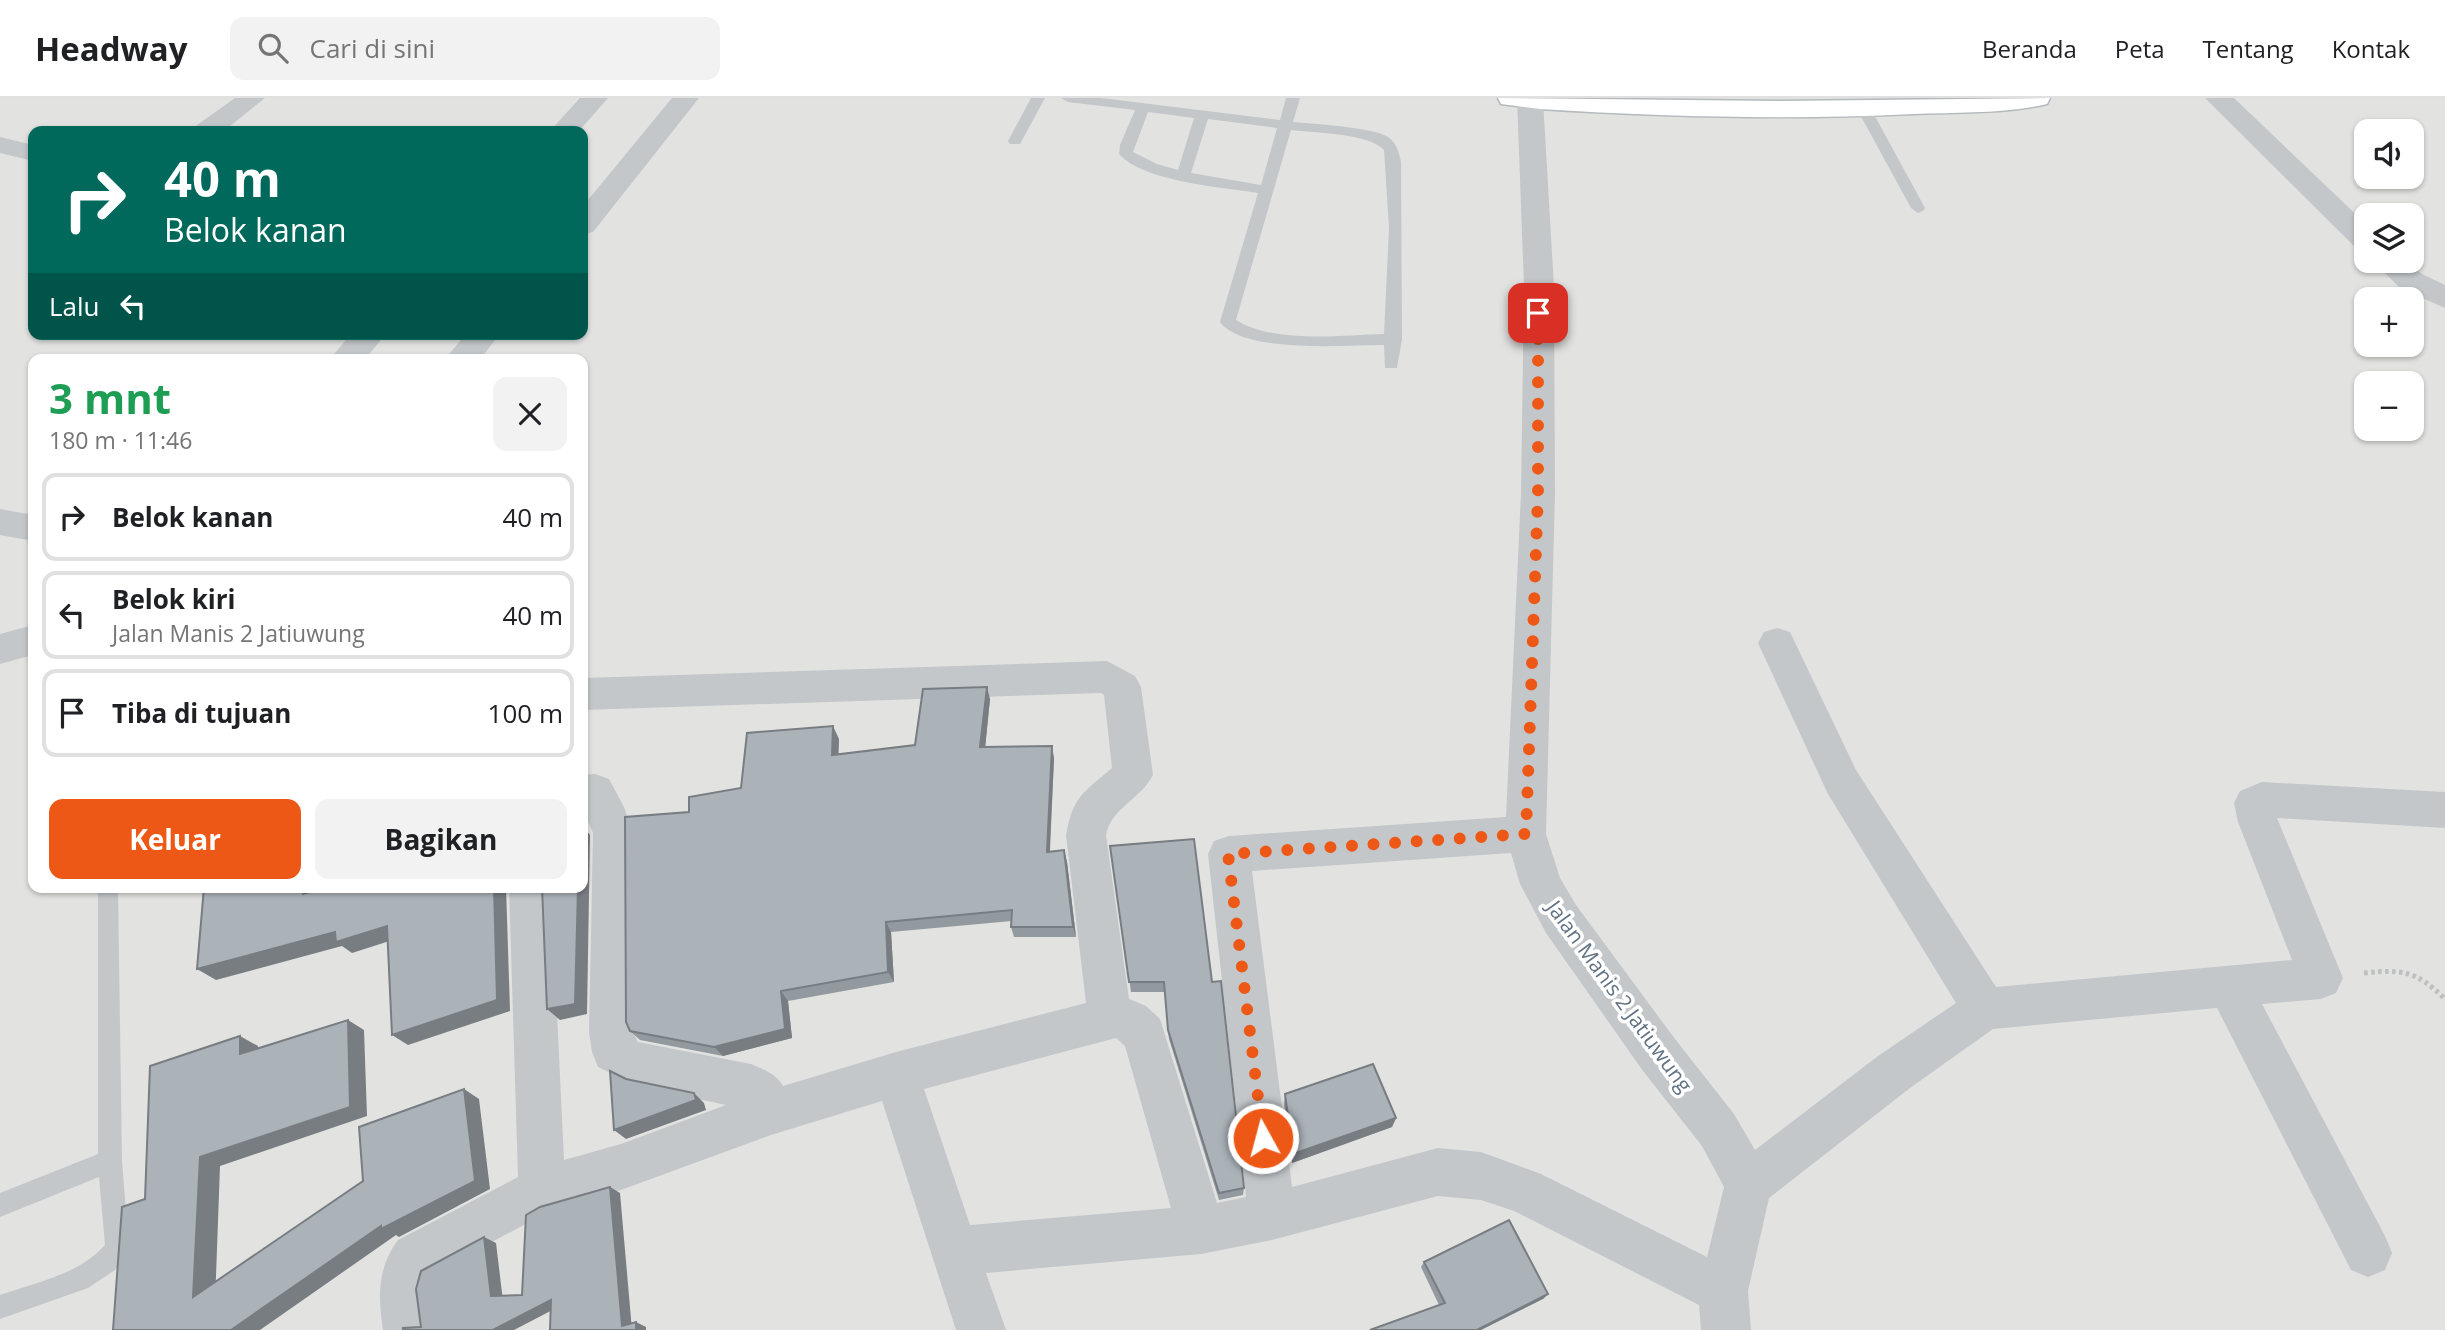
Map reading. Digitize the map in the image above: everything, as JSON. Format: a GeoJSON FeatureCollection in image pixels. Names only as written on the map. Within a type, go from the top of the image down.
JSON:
{"type":"FeatureCollection","features":[{"type":"Feature","properties":{"kind":"highway"},"geometry":{"type":"LineString","coordinates":[[1520,99],[1671,108],[1864,109],[2037,98]]}},
{"type":"Feature","properties":{"kind":"street"},"geometry":{"type":"LineString","coordinates":[[214,126],[252,98]]}},
{"type":"Feature","properties":{"kind":"street"},"geometry":{"type":"LineString","coordinates":[[569,126],[595,98]]}},
{"type":"Feature","properties":{"kind":"street"},"geometry":{"type":"LineString","coordinates":[[588,219],[686,98]]}},
{"type":"Feature","properties":{"kind":"street"},"geometry":{"type":"LineString","coordinates":[[2218,98],[2354,229]]}},
{"type":"Feature","properties":{"kind":"street","name":"Jalan Manis 2 Jatiuwung"},"geometry":{"type":"LineString","coordinates":[[1520,99],[1539,287],[1536,509],[1526,834],[1541,884],[1560,919],[1659,1055],[1718,1130],[1748,1184]]}},
{"type":"Feature","properties":{"kind":"street"},"geometry":{"type":"LineString","coordinates":[[0,145],[28,152]]}},
{"type":"Feature","properties":{"kind":"street"},"geometry":{"type":"LineString","coordinates":[[2402,273],[2411,281],[2445,298]]}},
{"type":"Feature","properties":{"kind":"street"},"geometry":{"type":"LineString","coordinates":[[351,354],[364,340]]}},
{"type":"Feature","properties":{"kind":"street"},"geometry":{"type":"LineString","coordinates":[[466,354],[478,340]]}},
{"type":"Feature","properties":{"kind":"street"},"geometry":{"type":"LineString","coordinates":[[0,522],[28,527]]}},
{"type":"Feature","properties":{"kind":"street"},"geometry":{"type":"LineString","coordinates":[[0,649],[28,641]]}},
{"type":"Feature","properties":{"kind":"street"},"geometry":{"type":"LineString","coordinates":[[1777,643],[1842,782],[1985,1009]]}},
{"type":"Feature","properties":{"kind":"street"},"geometry":{"type":"LineString","coordinates":[[588,694],[1107,677],[1122,687],[1133,775],[1090,812],[1086,835],[1110,1018]]}},
{"type":"Feature","properties":{"kind":"street"},"geometry":{"type":"LineString","coordinates":[[588,792],[595,791],[613,833],[611,1032],[614,1052],[623,1059],[650,1066],[751,1087],[764,1096],[771,1112]]}},
{"type":"Feature","properties":{"kind":"street"},"geometry":{"type":"LineString","coordinates":[[955,1251],[1201,1230],[1272,1216],[1438,1172],[1481,1176],[1524,1191],[1725,1310],[1748,1184],[1894,1072],[1985,1009],[2321,978],[2258,822],[2254,803],[2262,800],[2445,810]]}},
{"type":"Feature","properties":{"kind":"street"},"geometry":{"type":"LineString","coordinates":[[1272,1216],[1228,854],[1526,834]]}},
{"type":"Feature","properties":{"kind":"street"},"geometry":{"type":"LineString","coordinates":[[530,893],[542,1190]]}},
{"type":"Feature","properties":{"kind":"street"},"geometry":{"type":"LineString","coordinates":[[2229,986],[2368,1253]]}},
{"type":"Feature","properties":{"kind":"street"},"geometry":{"type":"LineString","coordinates":[[408,1330],[401,1285],[405,1268],[415,1257],[542,1190],[621,1167],[771,1112],[896,1074],[1117,1016],[1130,1021],[1144,1034],[1201,1230]]}},
{"type":"Feature","properties":{"kind":"street"},"geometry":{"type":"LineString","coordinates":[[896,1074],[981,1330]]}},
{"type":"Feature","properties":{"kind":"lane"},"geometry":{"type":"LineString","coordinates":[[1015,141],[1038,98]]}},
{"type":"Feature","properties":{"kind":"lane"},"geometry":{"type":"LineString","coordinates":[[1068,98],[1359,134],[1383,140],[1391,149],[1394,162],[1396,228],[1391,364]]}},
{"type":"Feature","properties":{"kind":"lane"},"geometry":{"type":"LineString","coordinates":[[1293,98],[1228,322],[1237,331],[1264,338],[1394,338]]}},
{"type":"Feature","properties":{"kind":"lane"},"geometry":{"type":"LineString","coordinates":[[1143,108],[1126,154],[1132,161],[1266,190]]}},
{"type":"Feature","properties":{"kind":"lane"},"geometry":{"type":"LineString","coordinates":[[1864,109],[1918,208]]}},
{"type":"Feature","properties":{"kind":"lane"},"geometry":{"type":"LineString","coordinates":[[1184,174],[1202,115]]}},
{"type":"Feature","properties":{"kind":"lane"},"geometry":{"type":"LineString","coordinates":[[0,1307],[92,1273],[107,1262],[117,1249],[110,1161],[108,893]]}},
{"type":"Feature","properties":{"kind":"lane"},"geometry":{"type":"LineString","coordinates":[[0,1205],[110,1161]]}},
{"type":"Feature","properties":{"kind":"path"},"geometry":{"type":"LineString","coordinates":[[2321,978],[2397,970],[2412,971],[2445,999]]}},
{"type":"Feature","properties":{"kind":"shaded area"},"geometry":{"type":"Polygon","coordinates":[[[0,98],[2445,98],[2445,1330],[0,1330],[0,98]]]}},
{"type":"Feature","properties":{"kind":"building"},"geometry":{"type":"Polygon","coordinates":[[[987,687],[980,747],[1052,746],[1047,852],[1064,850],[1073,927],[1011,927],[1012,910],[886,922],[888,972],[781,991],[785,1029],[714,1047],[630,1031],[626,1022],[625,817],[689,812],[689,797],[741,788],[747,733],[833,726],[832,755],[915,745],[923,689],[987,687]]]}},
{"type":"Feature","properties":{"kind":"building"},"geometry":{"type":"Polygon","coordinates":[[[1194,839],[1212,982],[1221,981],[1244,1188],[1219,1193],[1168,1030],[1164,982],[1129,982],[1110,846],[1194,839]]]}},
{"type":"Feature","properties":{"kind":"building"},"geometry":{"type":"Polygon","coordinates":[[[203,893],[494,893],[497,1000],[392,1035],[387,926],[336,942],[335,932],[197,969],[203,893]]]}},
{"type":"Feature","properties":{"kind":"building"},"geometry":{"type":"Polygon","coordinates":[[[542,893],[578,893],[575,1004],[547,1009],[542,893]]]}},
{"type":"Feature","properties":{"kind":"building"},"geometry":{"type":"Polygon","coordinates":[[[348,1020],[350,1107],[200,1157],[193,1297],[363,1181],[359,1127],[464,1089],[475,1181],[381,1229],[381,1226],[231,1330],[113,1330],[122,1207],[145,1199],[150,1066],[240,1036],[240,1054],[348,1020]]]}},
{"type":"Feature","properties":{"kind":"building"},"geometry":{"type":"Polygon","coordinates":[[[1373,1064],[1396,1118],[1293,1154],[1285,1094],[1373,1064]]]}},
{"type":"Feature","properties":{"kind":"building"},"geometry":{"type":"Polygon","coordinates":[[[610,1071],[626,1079],[694,1093],[696,1100],[614,1130],[610,1071]]]}},
{"type":"Feature","properties":{"kind":"building"},"geometry":{"type":"Polygon","coordinates":[[[610,1187],[622,1326],[636,1322],[636,1330],[550,1330],[551,1300],[493,1330],[403,1330],[421,1327],[416,1289],[421,1271],[484,1237],[491,1296],[522,1295],[526,1215],[540,1207],[610,1187]]]}},
{"type":"Feature","properties":{"kind":"building"},"geometry":{"type":"Polygon","coordinates":[[[1509,1220],[1548,1294],[1477,1330],[1370,1330],[1445,1303],[1424,1262],[1509,1220]]]}},
{"type":"Feature","properties":{"kind":"route"},"geometry":{"type":"LineString","coordinates":[[1263,1138],[1228,854],[1526,834],[1538,493],[1538,313]]}}]}
